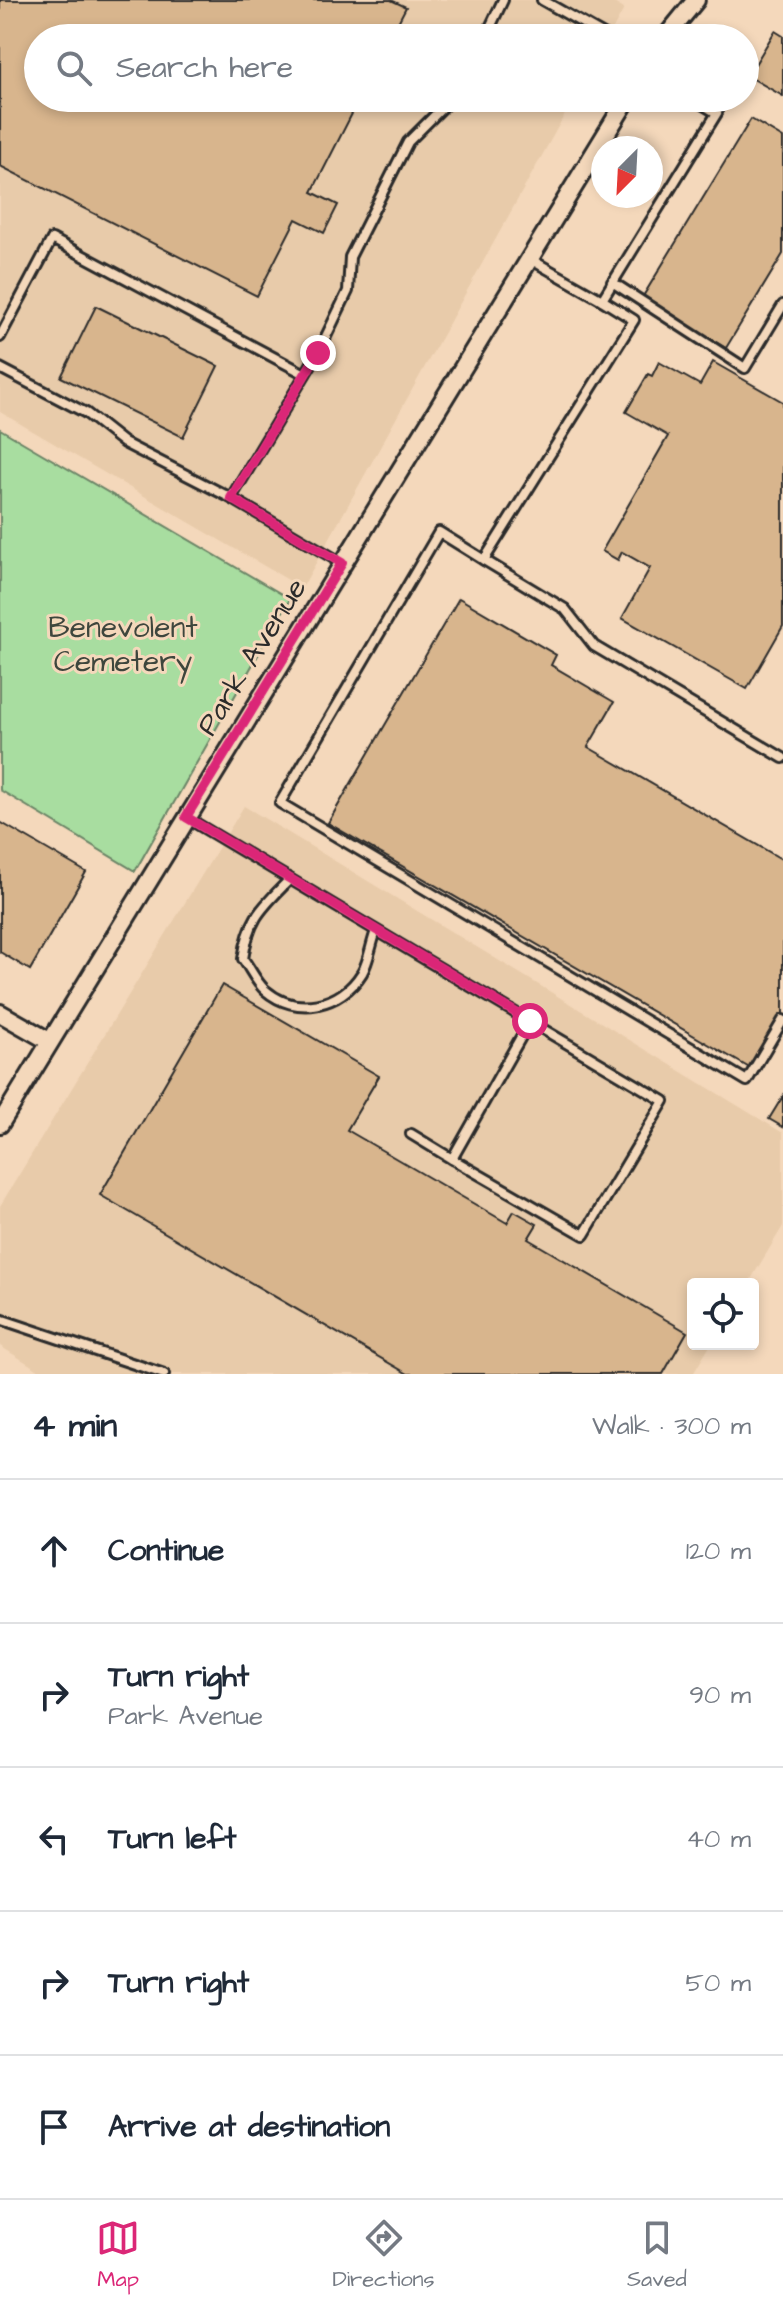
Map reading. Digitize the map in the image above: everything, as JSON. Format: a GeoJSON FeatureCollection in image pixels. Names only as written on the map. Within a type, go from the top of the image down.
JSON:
{"type":"FeatureCollection","features":[{"type":"Feature","properties":{"kind":"street"},"geometry":{"type":"LineString","coordinates":[[676,24],[696,0]]}},
{"type":"Feature","properties":{"kind":"street","name":"Park Avenue"},"geometry":{"type":"LineString","coordinates":[[0,1124],[619,112]]}},
{"type":"Feature","properties":{"kind":"street"},"geometry":{"type":"LineString","coordinates":[[0,1013],[49,1041]]}},
{"type":"Feature","properties":{"kind":"lane"},"geometry":{"type":"LineString","coordinates":[[492,24],[503,0]]}},
{"type":"Feature","properties":{"kind":"lane"},"geometry":{"type":"LineString","coordinates":[[542,0],[584,24]]}},
{"type":"Feature","properties":{"kind":"lane"},"geometry":{"type":"LineString","coordinates":[[231,498],[305,374],[348,291],[350,257],[408,142],[438,112]]}},
{"type":"Feature","properties":{"kind":"lane"},"geometry":{"type":"LineString","coordinates":[[602,300],[715,112]]}},
{"type":"Feature","properties":{"kind":"lane"},"geometry":{"type":"LineString","coordinates":[[0,337],[52,239],[305,374]]}},
{"type":"Feature","properties":{"kind":"lane"},"geometry":{"type":"LineString","coordinates":[[484,560],[634,320],[529,259]]}},
{"type":"Feature","properties":{"kind":"lane"},"geometry":{"type":"LineString","coordinates":[[612,282],[745,368],[783,305]]}},
{"type":"Feature","properties":{"kind":"lane"},"geometry":{"type":"LineString","coordinates":[[0,368],[86,413],[124,443],[231,498],[342,563]]}},
{"type":"Feature","properties":{"kind":"lane"},"geometry":{"type":"LineString","coordinates":[[783,758],[594,646],[565,609],[439,532],[280,803],[747,1081],[783,1020]]}},
{"type":"Feature","properties":{"kind":"lane"},"geometry":{"type":"LineString","coordinates":[[186,817],[664,1101],[584,1235],[411,1134]]}},
{"type":"Feature","properties":{"kind":"lane"},"geometry":{"type":"LineString","coordinates":[[290,879],[261,909],[247,933],[243,959],[264,989],[290,1004],[307,1007],[336,999],[362,973],[376,931]]}},
{"type":"Feature","properties":{"kind":"lane"},"geometry":{"type":"LineString","coordinates":[[452,1159],[530,1021]]}},
{"type":"Feature","properties":{"kind":"lane"},"geometry":{"type":"LineString","coordinates":[[0,1319],[164,1374]]}},
{"type":"Feature","properties":{"kind":"shaded area"},"geometry":{"type":"Polygon","coordinates":[[[0,0],[609,0],[624,9],[616,24],[24,24],[24,112],[566,112],[302,588],[0,412],[0,0]]]}},
{"type":"Feature","properties":{"kind":"shaded area"},"geometry":{"type":"Polygon","coordinates":[[[244,806],[783,1133],[783,1226],[752,1278],[687,1278],[687,1350],[707,1350],[693,1374],[45,1374],[0,1346],[0,1206],[244,806]]]}},
{"type":"Feature","properties":{"kind":"green space","name":"Benevolent Cemetery"},"geometry":{"type":"Polygon","coordinates":[[[0,429],[290,599],[135,871],[0,790],[0,429]]]}},
{"type":"Feature","properties":{"kind":"building"},"geometry":{"type":"Polygon","coordinates":[[[0,0],[391,0],[406,7],[397,24],[24,24],[24,112],[353,112],[312,192],[338,205],[324,233],[296,219],[257,296],[0,166],[0,0]]]}},
{"type":"Feature","properties":{"kind":"building"},"geometry":{"type":"Polygon","coordinates":[[[775,31],[783,36],[783,96],[759,82],[759,58],[775,31]]]}},
{"type":"Feature","properties":{"kind":"building"},"geometry":{"type":"Polygon","coordinates":[[[751,119],[783,138],[783,254],[726,348],[642,298],[751,119]]]}},
{"type":"Feature","properties":{"kind":"building"},"geometry":{"type":"Polygon","coordinates":[[[96,306],[218,366],[183,437],[61,377],[96,306]]]}},
{"type":"Feature","properties":{"kind":"building"},"geometry":{"type":"Polygon","coordinates":[[[659,362],[700,385],[713,362],[783,402],[783,626],[747,689],[622,618],[650,568],[622,552],[618,560],[602,551],[668,436],[626,412],[648,374],[652,376],[659,362]]]}},
{"type":"Feature","properties":{"kind":"building"},"geometry":{"type":"Polygon","coordinates":[[[459,598],[556,655],[551,665],[614,702],[588,747],[783,860],[783,1019],[753,1070],[328,823],[459,598]]]}},
{"type":"Feature","properties":{"kind":"building"},"geometry":{"type":"Polygon","coordinates":[[[0,822],[86,872],[30,970],[0,952],[0,822]]]}},
{"type":"Feature","properties":{"kind":"building"},"geometry":{"type":"Polygon","coordinates":[[[222,985],[379,1076],[347,1130],[507,1223],[514,1211],[537,1224],[528,1239],[687,1332],[663,1374],[408,1374],[100,1195],[222,985]]]}},
{"type":"Feature","properties":{"kind":"building"},"geometry":{"type":"Polygon","coordinates":[[[783,1096],[783,1127],[769,1119],[783,1096]]]}},
{"type":"Feature","properties":{"kind":"route"},"geometry":{"type":"LineString","coordinates":[[318,353],[231,498],[342,563],[186,817],[530,1021]]}}]}
